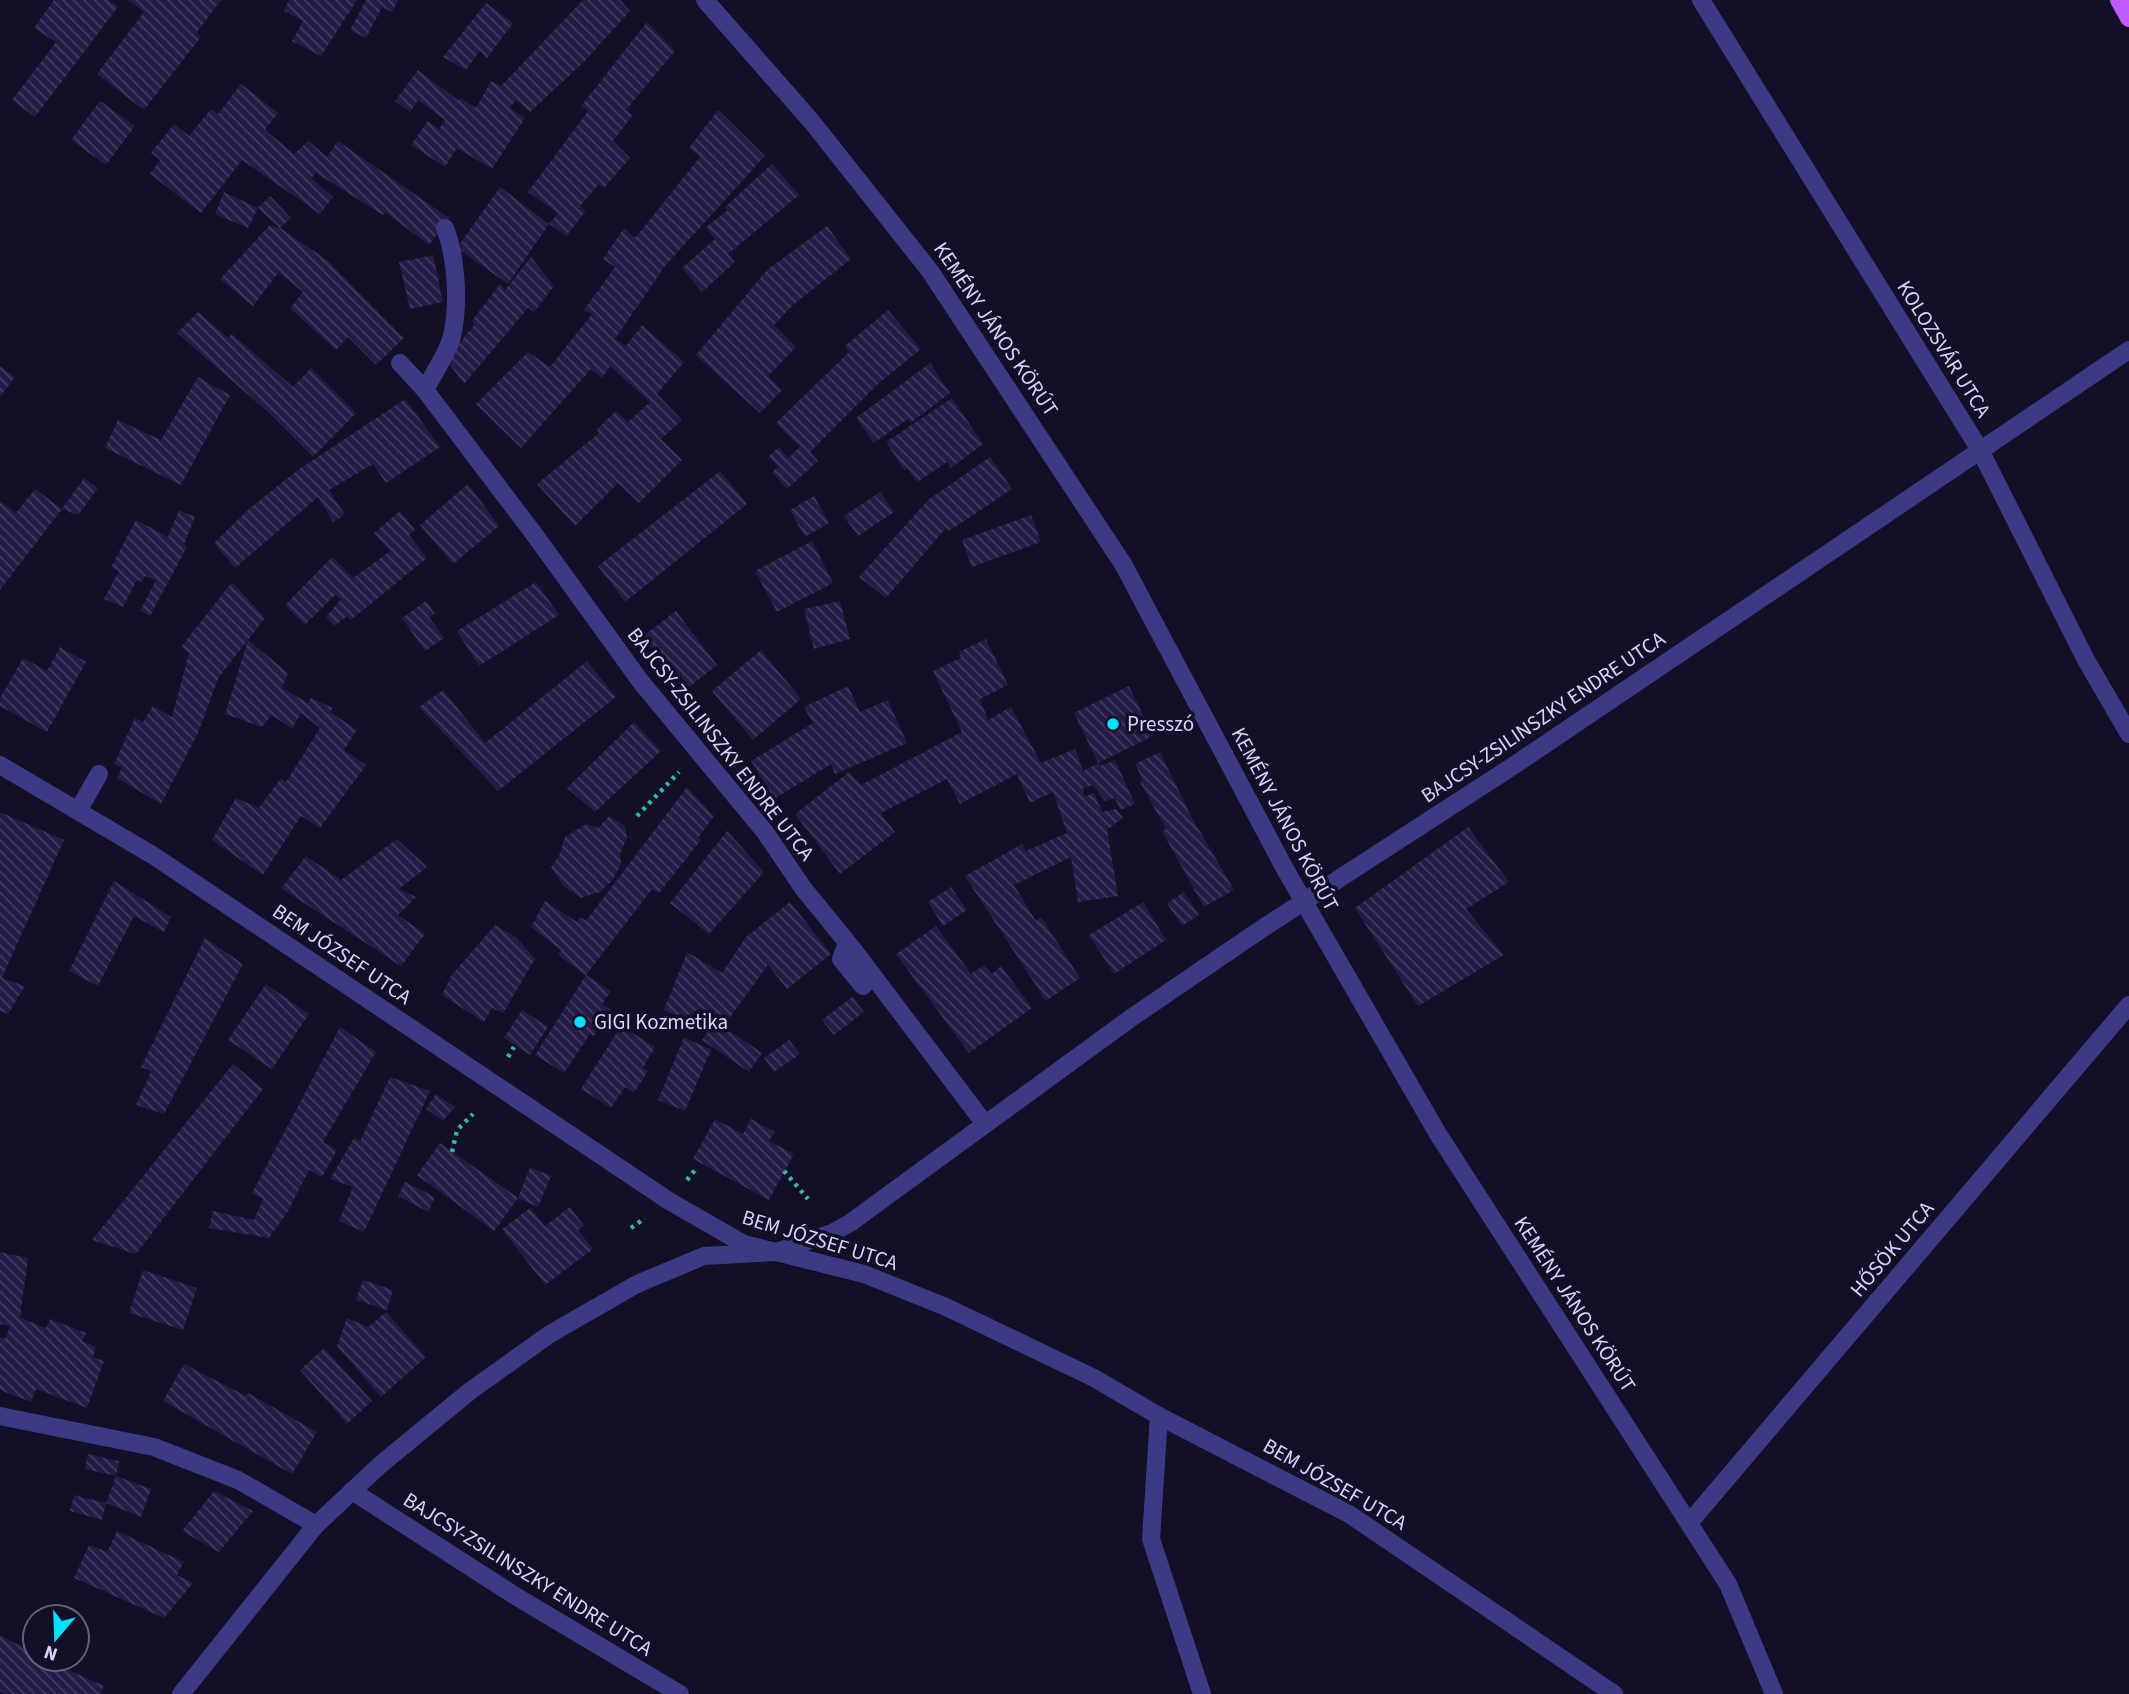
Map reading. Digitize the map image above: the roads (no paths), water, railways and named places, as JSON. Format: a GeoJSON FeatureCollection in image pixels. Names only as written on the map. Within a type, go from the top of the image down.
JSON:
{"type":"FeatureCollection","features":[{"type":"Feature","properties":{"kind":"main road"},"geometry":{"type":"LineString","coordinates":[[2119,0],[2129,18]]}},
{"type":"Feature","properties":{"kind":"street","name":"KEMÉNY JÁNOS KÖRÚT"},"geometry":{"type":"LineString","coordinates":[[705,0],[812,122],[930,271],[1035,426],[1123,564],[1303,901],[1438,1134],[1728,1584],[1774,1694]]}},
{"type":"Feature","properties":{"kind":"street","name":"KOLOZSVÁR UTCA"},"geometry":{"type":"LineString","coordinates":[[1701,0],[1980,450],[2086,660],[2129,734]]}},
{"type":"Feature","properties":{"kind":"street"},"geometry":{"type":"LineString","coordinates":[[425,390],[453,332],[455,290],[450,240],[445,228]]}},
{"type":"Feature","properties":{"kind":"street","name":"BAJCSY-ZSILINSZKY ENDRE UTCA"},"geometry":{"type":"LineString","coordinates":[[181,1694],[316,1525],[470,1391],[578,1317],[637,1284],[704,1256],[776,1252],[832,1233],[850,1223],[1131,1018],[1303,901],[1513,766],[2129,350]]}},
{"type":"Feature","properties":{"kind":"street","name":"BAJCSY-ZSILINSZKY ENDRE UTCA"},"geometry":{"type":"LineString","coordinates":[[400,363],[425,390],[641,682],[765,832],[803,888],[872,974],[985,1124]]}},
{"type":"Feature","properties":{"kind":"street","name":"BEM JÓZSEF UTCA"},"geometry":{"type":"LineString","coordinates":[[0,765],[79,809],[475,1069],[669,1201],[744,1244],[864,1275],[946,1307],[1094,1378],[1159,1416],[1349,1514],[1614,1694]]}},
{"type":"Feature","properties":{"kind":"street"},"geometry":{"type":"LineString","coordinates":[[79,809],[99,774]]}},
{"type":"Feature","properties":{"kind":"street","name":"HŐSÖK UTCA"},"geometry":{"type":"LineString","coordinates":[[1689,1523],[2129,1005]]}},
{"type":"Feature","properties":{"kind":"street"},"geometry":{"type":"LineString","coordinates":[[0,1416],[154,1447],[238,1480],[316,1525]]}},
{"type":"Feature","properties":{"kind":"street"},"geometry":{"type":"LineString","coordinates":[[1159,1416],[1151,1539],[1202,1694]]}},
{"type":"Feature","properties":{"kind":"street","name":"BAJCSY-ZSILINSZKY ENDRE UTCA"},"geometry":{"type":"LineString","coordinates":[[352,1491],[517,1597],[680,1694]]}},
{"type":"Feature","properties":{"kind":"place","name":"Presszó"},"geometry":{"type":"Point","coordinates":[1113,724]}},
{"type":"Feature","properties":{"kind":"place","name":"GIGI Kozmetika"},"geometry":{"type":"Point","coordinates":[580,1022]}}]}
